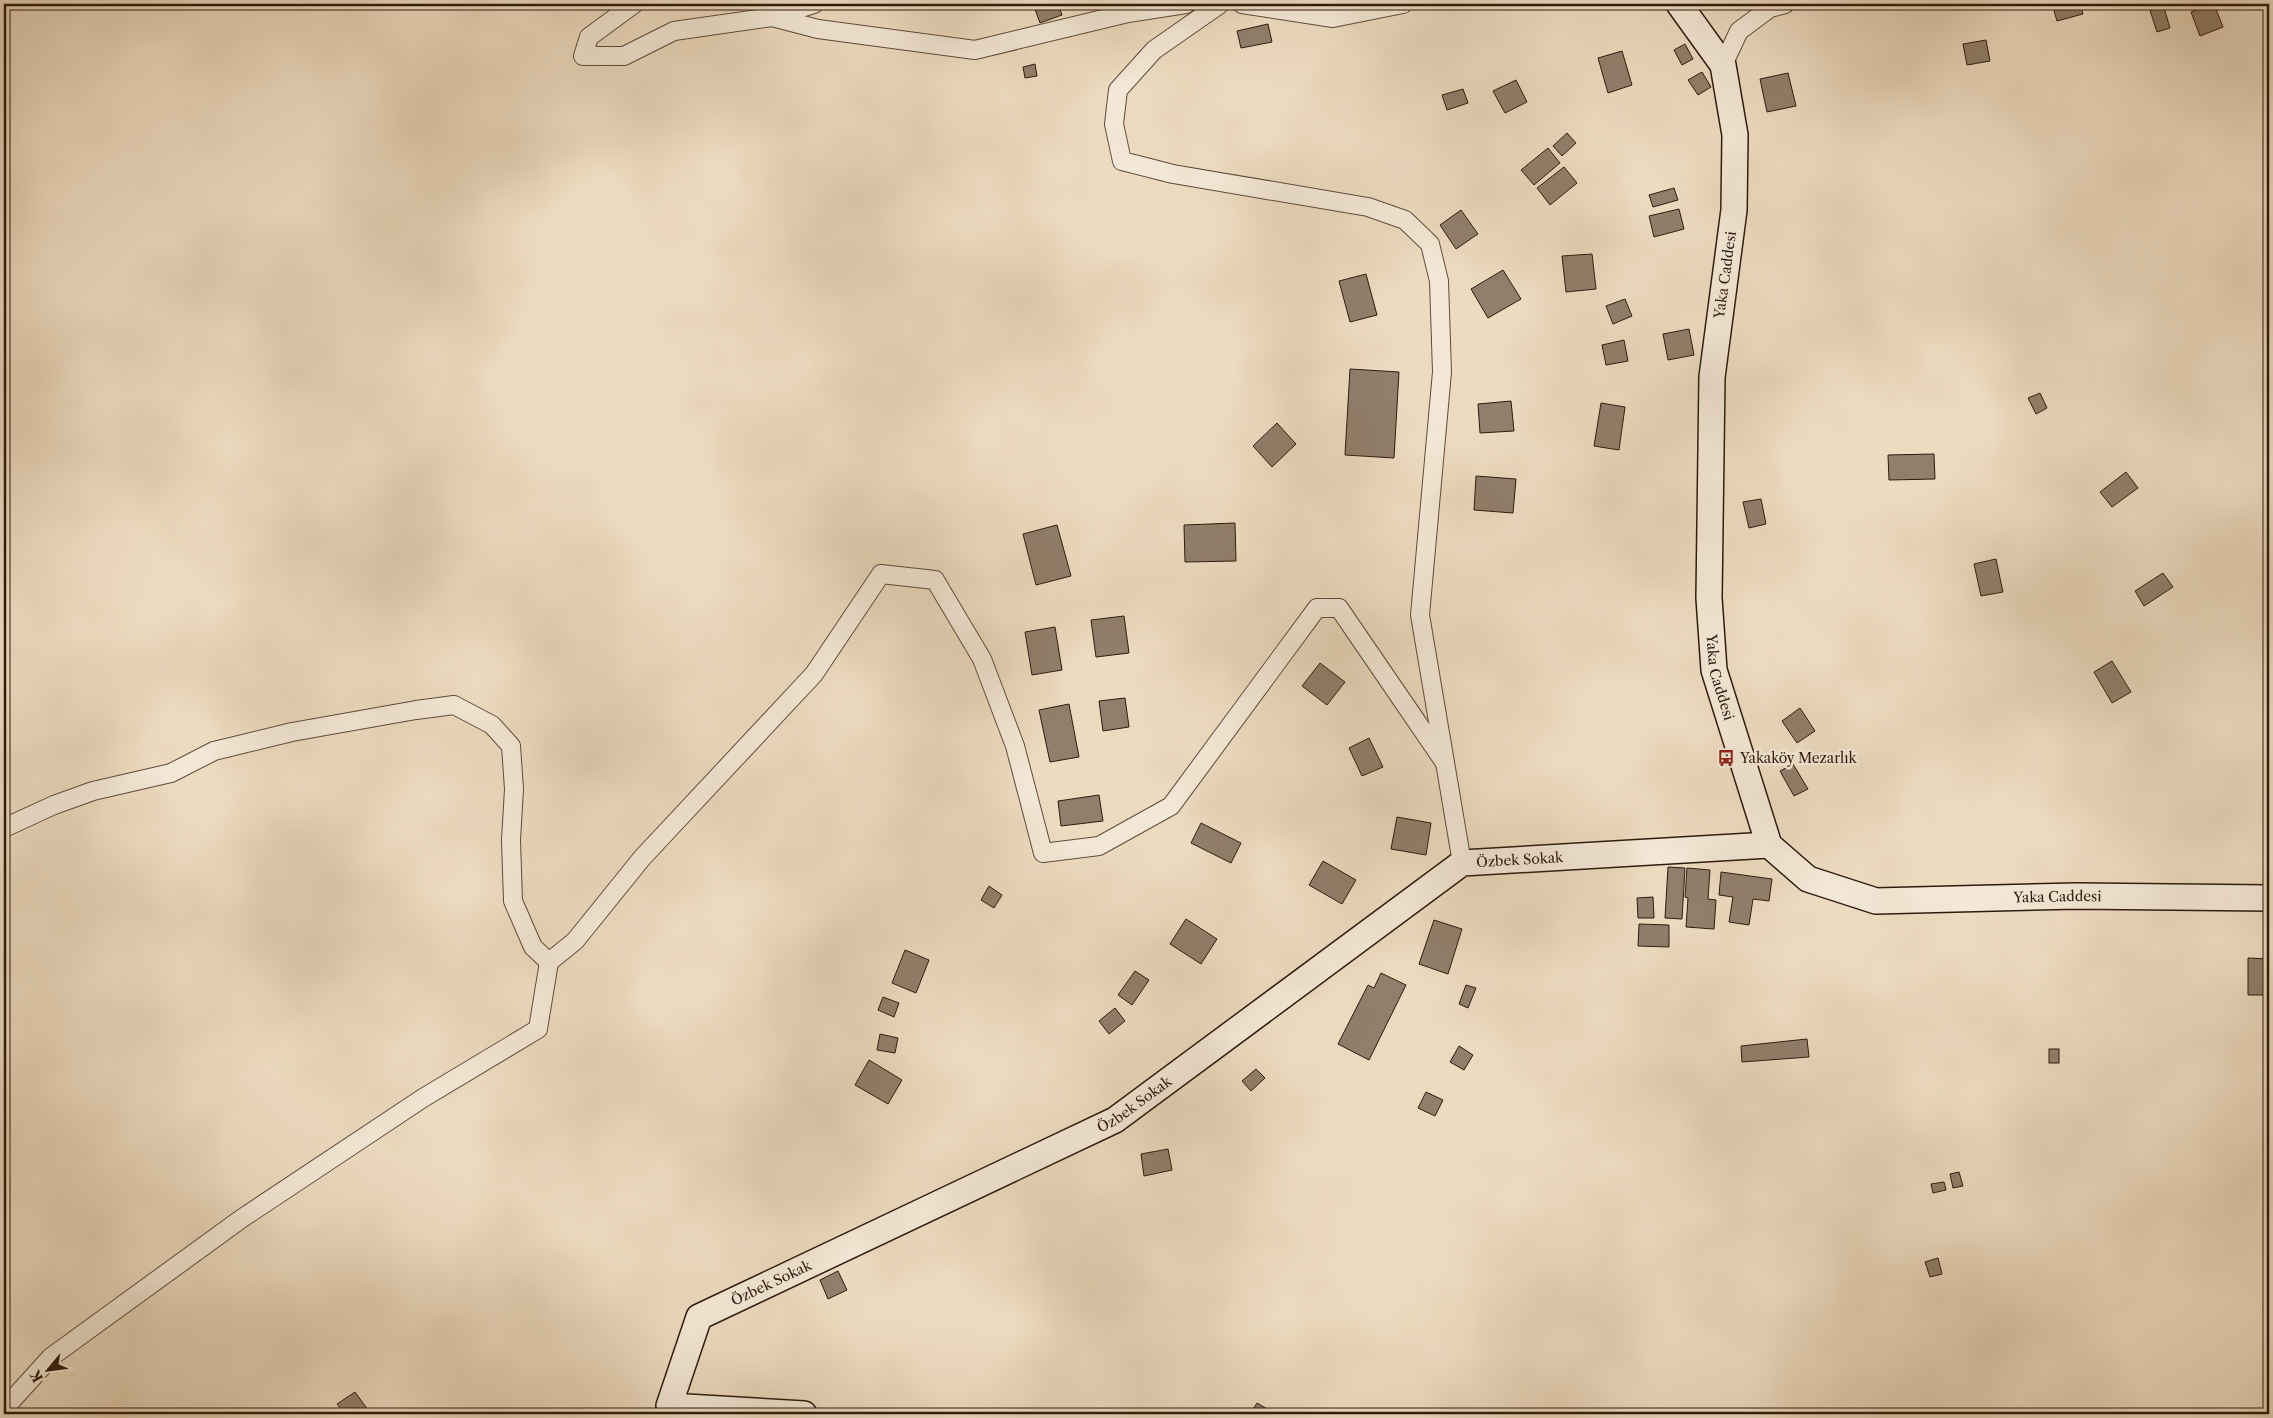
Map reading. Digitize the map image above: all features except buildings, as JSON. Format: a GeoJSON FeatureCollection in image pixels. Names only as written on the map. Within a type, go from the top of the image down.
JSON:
{"type":"FeatureCollection","features":[{"type":"Feature","properties":{"kind":"street"},"geometry":{"type":"LineString","coordinates":[[634,4],[589,37],[584,56],[624,56],[674,31],[772,18],[814,4]]}},
{"type":"Feature","properties":{"kind":"street"},"geometry":{"type":"LineString","coordinates":[[772,18],[818,29],[975,50],[1128,13],[1186,4]]}},
{"type":"Feature","properties":{"kind":"street"},"geometry":{"type":"LineString","coordinates":[[1220,4],[1154,50],[1118,90],[1114,124],[1122,161],[1173,174],[1368,207],[1405,220],[1430,244],[1439,281],[1442,372],[1420,615],[1462,863]]}},
{"type":"Feature","properties":{"kind":"street"},"geometry":{"type":"LineString","coordinates":[[1242,4],[1333,18],[1403,4]]}},
{"type":"Feature","properties":{"kind":"street","name":"Yaka Caddesi"},"geometry":{"type":"LineString","coordinates":[[1679,4],[1723,65],[1735,135],[1734,210],[1712,377],[1709,598],[1714,670],[1768,845],[1808,879],[1876,901],[2076,896],[2269,898]]}},
{"type":"Feature","properties":{"kind":"street"},"geometry":{"type":"LineString","coordinates":[[1723,65],[1739,31],[1770,8],[1785,4]]}},
{"type":"Feature","properties":{"kind":"street"},"geometry":{"type":"LineString","coordinates":[[4,1408],[52,1357],[241,1219],[423,1098],[538,1029],[548,962],[576,941],[642,858],[814,674],[881,574],[935,580],[982,659],[1015,746],[1043,854],[1099,846],[1171,806],[1317,608],[1339,608],[1445,763]]}},
{"type":"Feature","properties":{"kind":"street"},"geometry":{"type":"LineString","coordinates":[[4,828],[54,805],[94,791],[171,773],[214,751],[292,732],[454,705],[492,725],[511,746],[514,789],[511,840],[513,901],[533,947],[548,962]]}},
{"type":"Feature","properties":{"kind":"street","name":"Özbek Sokak"},"geometry":{"type":"LineString","coordinates":[[804,1414],[669,1406],[699,1317],[1115,1120],[1462,863],[1768,845]]}},
{"type":"Feature","properties":{"kind":"place","name":"Yakaköy Mezarlık"},"geometry":{"type":"Point","coordinates":[1726,758]}}]}
